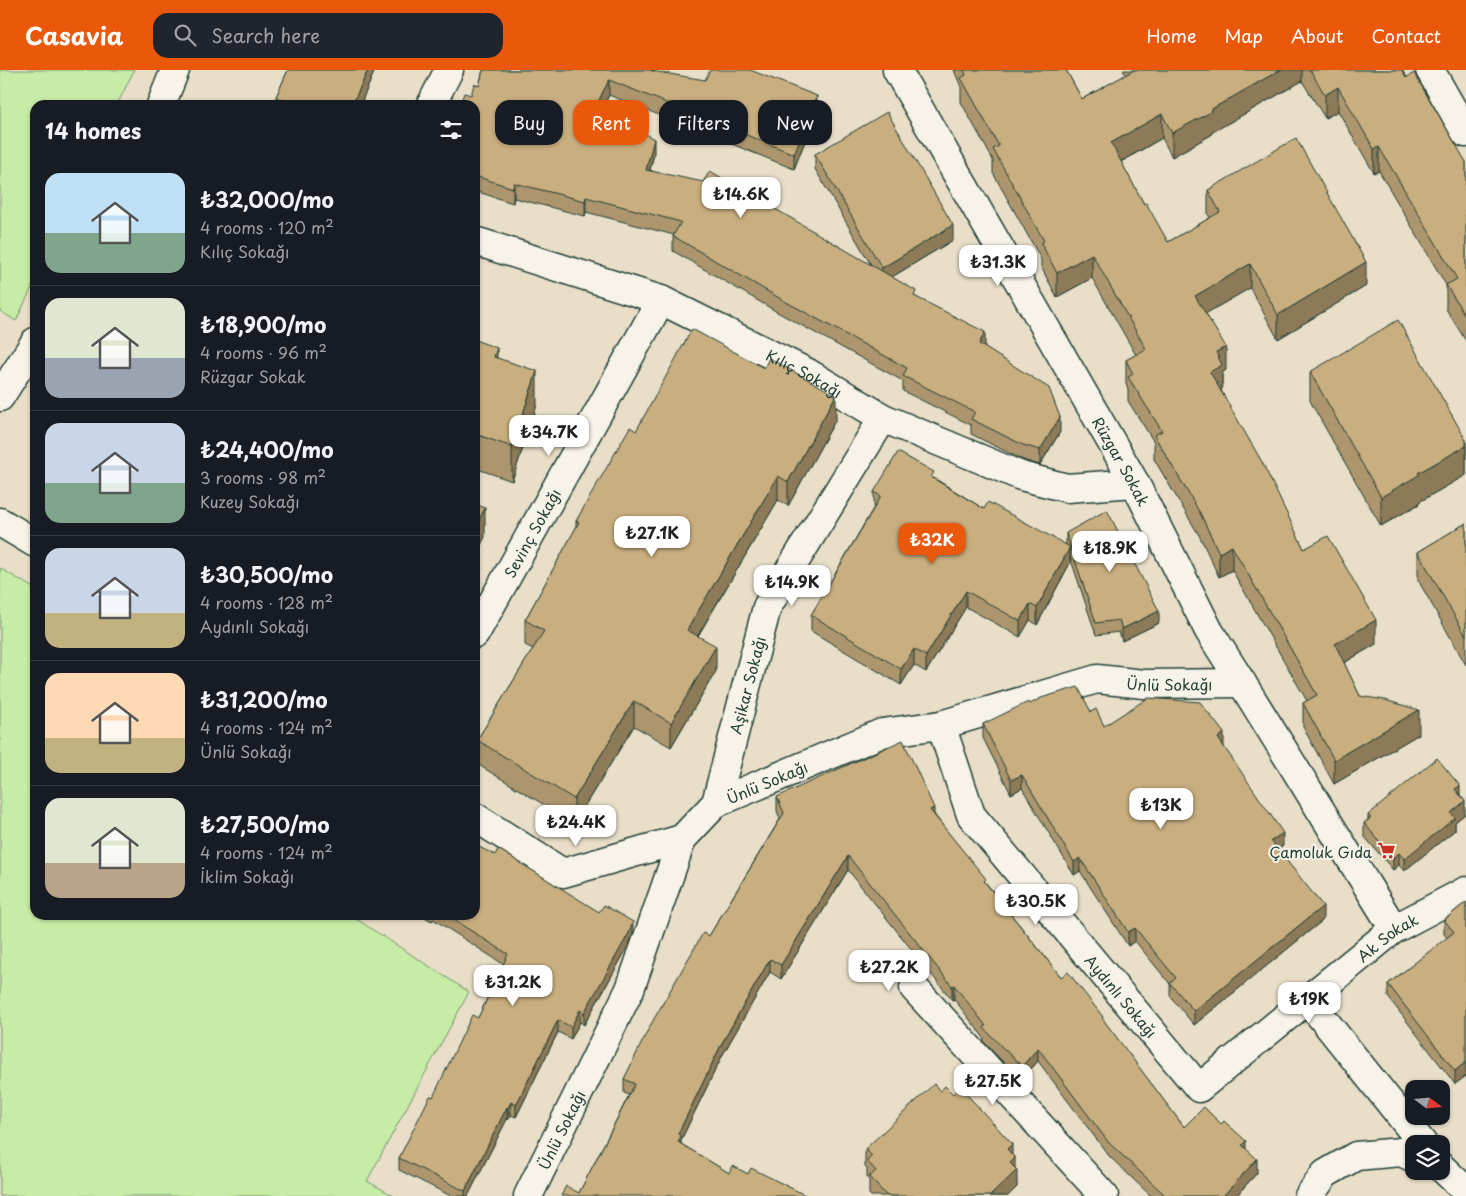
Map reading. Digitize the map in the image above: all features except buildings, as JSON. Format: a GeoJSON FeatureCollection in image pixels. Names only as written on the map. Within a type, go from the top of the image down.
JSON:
{"type":"FeatureCollection","features":[{"type":"Feature","properties":{"kind":"street"},"geometry":{"type":"LineString","coordinates":[[162,100],[175,70]]}},
{"type":"Feature","properties":{"kind":"street"},"geometry":{"type":"LineString","coordinates":[[434,100],[449,70]]}},
{"type":"Feature","properties":{"kind":"street","name":"Rüzgar Sokak"},"geometry":{"type":"LineString","coordinates":[[897,70],[1135,484],[1209,631],[1394,929]]}},
{"type":"Feature","properties":{"kind":"street"},"geometry":{"type":"LineString","coordinates":[[1430,70],[1466,133]]}},
{"type":"Feature","properties":{"kind":"street","name":"Kılıç Sokağı"},"geometry":{"type":"LineString","coordinates":[[480,243],[661,300],[808,373],[883,418],[1021,476],[1067,488],[1135,484]]}},
{"type":"Feature","properties":{"kind":"street","name":"Sevinç Sokağı"},"geometry":{"type":"LineString","coordinates":[[480,625],[661,300]]}},
{"type":"Feature","properties":{"kind":"street"},"geometry":{"type":"LineString","coordinates":[[0,397],[30,350]]}},
{"type":"Feature","properties":{"kind":"street","name":"Aşikar Sokağı"},"geometry":{"type":"LineString","coordinates":[[716,803],[767,607],[883,418]]}},
{"type":"Feature","properties":{"kind":"street"},"geometry":{"type":"LineString","coordinates":[[0,522],[30,541]]}},
{"type":"Feature","properties":{"kind":"street","name":"Ünlü Sokağı"},"geometry":{"type":"LineString","coordinates":[[528,1196],[630,989],[682,839],[716,803],[882,733],[941,725],[1097,679],[1144,684],[1242,683]]}},
{"type":"Feature","properties":{"kind":"street","name":"Aydınlı Sokağı"},"geometry":{"type":"LineString","coordinates":[[941,725],[971,815],[1199,1088]]}},
{"type":"Feature","properties":{"kind":"street"},"geometry":{"type":"LineString","coordinates":[[480,820],[563,873],[682,839]]}},
{"type":"Feature","properties":{"kind":"street","name":"Ak Sokak"},"geometry":{"type":"LineString","coordinates":[[1199,1088],[1394,929],[1466,891]]}},
{"type":"Feature","properties":{"kind":"street"},"geometry":{"type":"LineString","coordinates":[[914,988],[1104,1196]]}},
{"type":"Feature","properties":{"kind":"street"},"geometry":{"type":"LineString","coordinates":[[1307,999],[1416,1135]]}},
{"type":"Feature","properties":{"kind":"street"},"geometry":{"type":"LineString","coordinates":[[1309,1196],[1325,1174],[1356,1156],[1401,1152],[1405,1154]]}},
{"type":"Feature","properties":{"kind":"green space"},"geometry":{"type":"Polygon","coordinates":[[[0,70],[134,70],[119,100],[30,100],[30,292],[16,321],[0,311],[0,70]]]}},
{"type":"Feature","properties":{"kind":"green space"},"geometry":{"type":"Polygon","coordinates":[[[0,568],[30,586],[30,920],[358,920],[469,992],[367,1181],[394,1196],[0,1196],[0,568]]]}},
{"type":"Feature","properties":{"kind":"place","name":"Çamoluk Gıda"},"geometry":{"type":"Point","coordinates":[1386,851]}}]}
